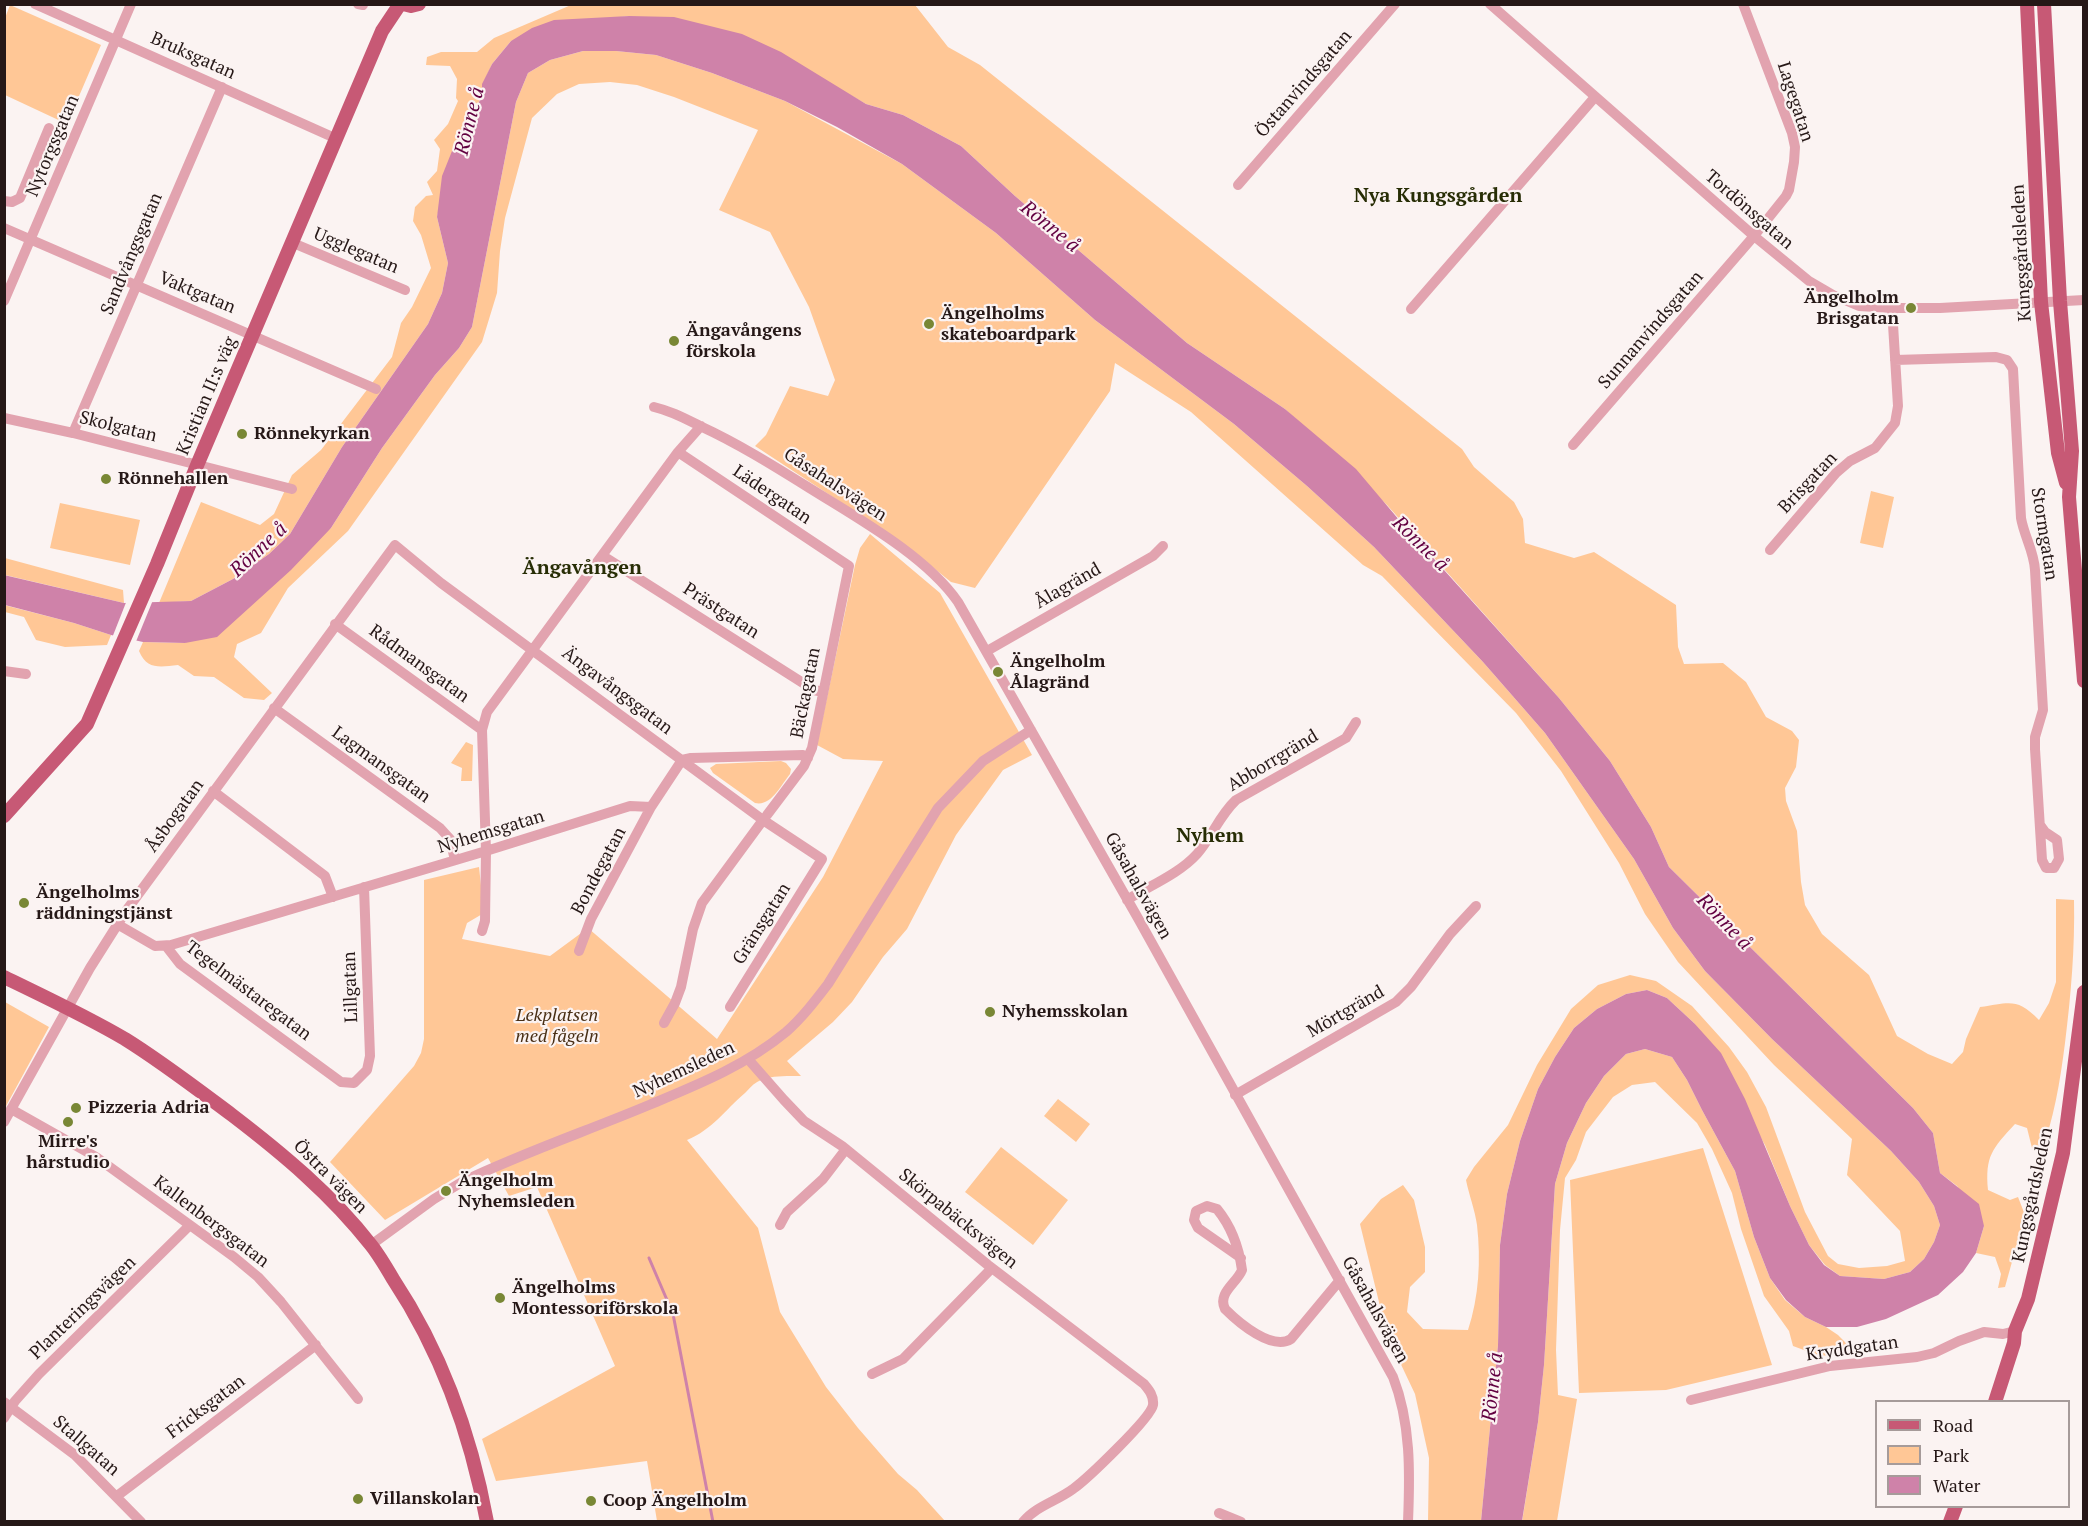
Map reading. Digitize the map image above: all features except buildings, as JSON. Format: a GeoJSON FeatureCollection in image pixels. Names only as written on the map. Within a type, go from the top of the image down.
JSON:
{"type":"FeatureCollection","features":[{"type":"Feature","properties":{"kind":"main road"},"geometry":{"type":"LineString","coordinates":[[401,4],[411,6],[419,4]]}},
{"type":"Feature","properties":{"kind":"main road","name":"Kristian II:s väg"},"geometry":{"type":"LineString","coordinates":[[4,816],[87,724],[338,139],[382,31],[401,4]]}},
{"type":"Feature","properties":{"kind":"main road","name":"Kungsgårdsleden"},"geometry":{"type":"LineString","coordinates":[[2027,4],[2041,302],[2058,453],[2069,497]]}},
{"type":"Feature","properties":{"kind":"main road","name":"Kungsgårdsleden"},"geometry":{"type":"LineString","coordinates":[[2044,4],[2060,301],[2072,451],[2069,497],[2084,681]]}},
{"type":"Feature","properties":{"kind":"main road","name":"Östra vägen"},"geometry":{"type":"LineString","coordinates":[[4,977],[68,1007],[161,1062],[268,1142],[315,1182],[371,1245],[426,1332],[441,1366],[467,1435],[487,1521]]}},
{"type":"Feature","properties":{"kind":"main road","name":"Kungsgårdsleden"},"geometry":{"type":"LineString","coordinates":[[1995,1400],[2014,1343],[2015,1331],[2028,1299],[2063,1153],[2084,992]]}},
{"type":"Feature","properties":{"kind":"street","name":"Bruksgatan"},"geometry":{"type":"LineString","coordinates":[[35,4],[338,139]]}},
{"type":"Feature","properties":{"kind":"street","name":"Nytorgsgatan"},"geometry":{"type":"LineString","coordinates":[[4,301],[131,4]]}},
{"type":"Feature","properties":{"kind":"street"},"geometry":{"type":"LineString","coordinates":[[358,4],[363,5]]}},
{"type":"Feature","properties":{"kind":"street","name":"Östanvindsgatan"},"geometry":{"type":"LineString","coordinates":[[1238,185],[1395,4]]}},
{"type":"Feature","properties":{"kind":"street","name":"Tordönsgatan"},"geometry":{"type":"LineString","coordinates":[[1490,4],[1754,236],[1809,281],[1833,295],[1859,306],[1892,308],[1940,308],[2084,300]]}},
{"type":"Feature","properties":{"kind":"street","name":"Lagegatan"},"geometry":{"type":"LineString","coordinates":[[1743,4],[1787,119],[1795,147],[1793,175],[1789,190],[1754,236]]}},
{"type":"Feature","properties":{"kind":"street","name":"Sandvångsgatan"},"geometry":{"type":"LineString","coordinates":[[73,433],[222,87]]}},
{"type":"Feature","properties":{"kind":"street"},"geometry":{"type":"LineString","coordinates":[[1411,309],[1595,97]]}},
{"type":"Feature","properties":{"kind":"street"},"geometry":{"type":"LineString","coordinates":[[4,201],[12,202],[20,198],[49,128]]}},
{"type":"Feature","properties":{"kind":"street","name":"Vaktgatan"},"geometry":{"type":"LineString","coordinates":[[4,228],[376,389]]}},
{"type":"Feature","properties":{"kind":"street","name":"Sunnanvindsgatan"},"geometry":{"type":"LineString","coordinates":[[1573,445],[1754,236]]}},
{"type":"Feature","properties":{"kind":"street","name":"Ugglegatan"},"geometry":{"type":"LineString","coordinates":[[293,243],[405,290]]}},
{"type":"Feature","properties":{"kind":"street","name":"Brisgatan"},"geometry":{"type":"LineString","coordinates":[[1770,550],[1850,460],[1875,448],[1892,428],[1898,411],[1892,308]]}},
{"type":"Feature","properties":{"kind":"street","name":"Stormgatan"},"geometry":{"type":"LineString","coordinates":[[1895,360],[1996,357],[2007,360],[2013,369],[2021,518],[2033,551],[2036,581],[2043,710],[2035,742],[2040,825]]}},
{"type":"Feature","properties":{"kind":"street","name":"Gåsahalsvägen"},"geometry":{"type":"LineString","coordinates":[[654,407],[670,411],[755,454],[885,537],[951,591],[987,651],[1387,1365],[1401,1400],[1406,1424],[1408,1521]]}},
{"type":"Feature","properties":{"kind":"street","name":"Skolgatan"},"geometry":{"type":"LineString","coordinates":[[4,418],[73,433],[292,489]]}},
{"type":"Feature","properties":{"kind":"street"},"geometry":{"type":"LineString","coordinates":[[482,931],[485,921],[486,851],[483,730],[487,712],[678,452],[701,426]]}},
{"type":"Feature","properties":{"kind":"street","name":"Lädergatan"},"geometry":{"type":"LineString","coordinates":[[678,452],[849,566]]}},
{"type":"Feature","properties":{"kind":"street","name":"Åsbogatan"},"geometry":{"type":"LineString","coordinates":[[4,1122],[117,924],[394,545]]}},
{"type":"Feature","properties":{"kind":"street","name":"Ängavångsgatan"},"geometry":{"type":"LineString","coordinates":[[394,545],[441,583],[682,760],[822,859]]}},
{"type":"Feature","properties":{"kind":"street","name":"Ålagränd"},"geometry":{"type":"LineString","coordinates":[[987,651],[1153,556],[1163,546]]}},
{"type":"Feature","properties":{"kind":"street","name":"Prästgatan"},"geometry":{"type":"LineString","coordinates":[[603,556],[814,690],[823,692]]}},
{"type":"Feature","properties":{"kind":"street","name":"Bäckagatan"},"geometry":{"type":"LineString","coordinates":[[664,1023],[681,987],[693,929],[702,903],[808,758],[849,566]]}},
{"type":"Feature","properties":{"kind":"street","name":"Rådmansgatan"},"geometry":{"type":"LineString","coordinates":[[335,624],[483,730]]}},
{"type":"Feature","properties":{"kind":"street"},"geometry":{"type":"LineString","coordinates":[[4,672],[26,675]]}},
{"type":"Feature","properties":{"kind":"street","name":"Lagmansgatan"},"geometry":{"type":"LineString","coordinates":[[273,708],[440,828],[450,839],[455,860]]}},
{"type":"Feature","properties":{"kind":"street","name":"Abborrgränd"},"geometry":{"type":"LineString","coordinates":[[1126,900],[1191,860],[1204,845],[1227,809],[1245,793],[1346,738],[1356,722]]}},
{"type":"Feature","properties":{"kind":"street","name":"Nyhemsleden"},"geometry":{"type":"LineString","coordinates":[[371,1245],[434,1198],[462,1182],[704,1082],[748,1059],[787,1031],[828,984],[938,808],[983,761],[1031,730]]}},
{"type":"Feature","properties":{"kind":"street"},"geometry":{"type":"LineString","coordinates":[[651,807],[682,760],[802,755],[808,758]]}},
{"type":"Feature","properties":{"kind":"street"},"geometry":{"type":"LineString","coordinates":[[213,791],[325,876],[333,897]]}},
{"type":"Feature","properties":{"kind":"street","name":"Nyhemsgatan"},"geometry":{"type":"LineString","coordinates":[[166,946],[630,806],[651,807]]}},
{"type":"Feature","properties":{"kind":"street","name":"Bondegatan"},"geometry":{"type":"LineString","coordinates":[[579,951],[591,919],[651,807]]}},
{"type":"Feature","properties":{"kind":"street","name":"Gränsgatan"},"geometry":{"type":"LineString","coordinates":[[730,1007],[822,859]]}},
{"type":"Feature","properties":{"kind":"street","name":"Lillgatan"},"geometry":{"type":"LineString","coordinates":[[358,1081],[367,1070],[370,1056],[364,887]]}},
{"type":"Feature","properties":{"kind":"street","name":"Mörtgränd"},"geometry":{"type":"LineString","coordinates":[[1235,1095],[1396,1002],[1411,987],[1450,934],[1476,906]]}},
{"type":"Feature","properties":{"kind":"street","name":"Tegelmästaregatan"},"geometry":{"type":"LineString","coordinates":[[117,924],[150,944],[166,946],[180,964],[341,1082],[349,1084],[358,1081]]}},
{"type":"Feature","properties":{"kind":"street","name":"Skörpabäcksvägen"},"geometry":{"type":"LineString","coordinates":[[748,1059],[797,1114],[846,1149],[992,1268],[1144,1384],[1150,1391],[1153,1399],[1150,1412],[1090,1475],[1063,1495],[1031,1512],[1023,1521]]}},
{"type":"Feature","properties":{"kind":"street","name":"Kallenbergsgatan"},"geometry":{"type":"LineString","coordinates":[[11,1109],[96,1157],[258,1277],[358,1399]]}},
{"type":"Feature","properties":{"kind":"street"},"geometry":{"type":"LineString","coordinates":[[780,1225],[787,1212],[823,1179],[846,1149]]}},
{"type":"Feature","properties":{"kind":"street"},"geometry":{"type":"LineString","coordinates":[[1241,1258],[1198,1228],[1194,1220],[1196,1211],[1209,1206],[1219,1210],[1241,1258],[1242,1272],[1223,1298],[1223,1306],[1269,1341],[1285,1343],[1291,1339],[1340,1280]]}},
{"type":"Feature","properties":{"kind":"street","name":"Planteringsvägen"},"geometry":{"type":"LineString","coordinates":[[4,1418],[8,1405],[190,1225]]}},
{"type":"Feature","properties":{"kind":"street"},"geometry":{"type":"LineString","coordinates":[[872,1374],[903,1359],[992,1268]]}},
{"type":"Feature","properties":{"kind":"street"},"geometry":{"type":"LineString","coordinates":[[1215,1312],[1232,1315]]}},
{"type":"Feature","properties":{"kind":"street","name":"Kryddgatan"},"geometry":{"type":"LineString","coordinates":[[1691,1400],[1830,1366],[1917,1358],[1984,1332],[2003,1334],[2015,1331]]}},
{"type":"Feature","properties":{"kind":"street","name":"Fricksgatan"},"geometry":{"type":"LineString","coordinates":[[117,1496],[316,1345]]}},
{"type":"Feature","properties":{"kind":"street","name":"Stallgatan"},"geometry":{"type":"LineString","coordinates":[[8,1405],[75,1455],[141,1521]]}},
{"type":"Feature","properties":{"kind":"street"},"geometry":{"type":"LineString","coordinates":[[1219,1512],[1241,1521]]}},
{"type":"Feature","properties":{"kind":"green space"},"geometry":{"type":"Polygon","coordinates":[[[10,5],[101,45],[67,124],[5,95],[5,18],[10,5]]]}},
{"type":"Feature","properties":{"kind":"green space"},"geometry":{"type":"Polygon","coordinates":[[[571,5],[915,5],[948,47],[980,65],[1462,449],[1474,467],[1514,502],[1523,519],[1525,543],[1574,558],[1594,552],[1676,605],[1678,647],[1684,664],[1723,663],[1746,682],[1766,717],[1792,731],[1799,740],[1796,767],[1785,788],[1786,801],[1797,831],[1805,905],[1822,934],[1869,975],[1897,1036],[1928,1054],[1952,1064],[1963,1052],[1980,1007],[2012,1003],[2025,1008],[2039,1020],[2049,1003],[2056,982],[2056,899],[2074,900],[2072,972],[2065,1043],[2056,1100],[2045,1142],[2040,1156],[2032,1148],[2027,1128],[2015,1124],[1996,1147],[1989,1161],[1988,1190],[2010,1200],[2018,1197],[2025,1215],[2005,1287],[1998,1288],[2001,1274],[1995,1257],[1976,1253],[1984,1226],[1957,1186],[1940,1173],[1933,1133],[1913,1108],[1669,867],[1651,827],[1610,761],[1559,698],[1387,505],[1285,409],[1187,343],[1015,196],[961,146],[903,115],[866,104],[845,92],[629,16],[605,19],[511,41],[492,64],[483,84],[482,94],[471,124],[454,146],[437,217],[448,263],[442,293],[428,324],[342,447],[290,534],[269,554],[233,579],[191,601],[159,603],[201,502],[260,525],[274,514],[292,475],[321,450],[392,357],[401,323],[412,307],[431,268],[421,235],[413,221],[415,207],[426,196],[433,195],[427,182],[437,171],[440,149],[434,140],[448,124],[458,101],[456,98],[457,79],[450,66],[426,65],[427,57],[441,52],[477,52],[494,38],[571,5]]]}},
{"type":"Feature","properties":{"kind":"green space"},"geometry":{"type":"Polygon","coordinates":[[[583,51],[616,51],[656,55],[712,73],[785,101],[902,164],[996,233],[1095,320],[1234,424],[1307,486],[1374,547],[1483,662],[1545,733],[1634,859],[1673,928],[1705,971],[1772,1039],[1891,1151],[1919,1182],[1934,1206],[1940,1225],[1934,1242],[1924,1259],[1910,1272],[1884,1279],[1840,1276],[1825,1265],[1809,1245],[1765,1145],[1694,1023],[1667,998],[1647,990],[1626,994],[1597,1009],[1574,1028],[1538,1089],[1520,1141],[1507,1194],[1500,1245],[1498,1345],[1481,1521],[1428,1521],[1429,1458],[1415,1394],[1387,1335],[1360,1224],[1381,1199],[1403,1185],[1414,1200],[1425,1247],[1425,1272],[1410,1287],[1407,1312],[1423,1329],[1468,1330],[1477,1292],[1479,1252],[1476,1219],[1466,1180],[1508,1125],[1537,1065],[1571,1009],[1598,985],[1630,975],[1656,981],[1692,1006],[1729,1047],[1747,1072],[1766,1107],[1805,1212],[1828,1256],[1838,1264],[1859,1268],[1887,1266],[1905,1261],[1900,1231],[1847,1175],[1852,1139],[1774,1065],[1678,962],[1645,914],[1619,863],[1561,771],[1516,713],[1382,576],[1363,565],[1191,412],[1115,363],[1110,391],[975,588],[951,582],[900,541],[755,446],[766,435],[790,386],[828,396],[835,380],[809,307],[770,232],[719,210],[758,130],[674,97],[637,85],[610,82],[579,84],[557,94],[532,118],[505,218],[497,293],[482,342],[348,531],[288,588],[261,633],[237,644],[234,657],[272,693],[264,700],[244,698],[214,677],[194,676],[178,665],[155,666],[146,661],[139,651],[143,642],[185,643],[331,528],[382,448],[435,375],[459,348],[472,327],[516,102],[528,73],[550,60],[583,51]]]}},
{"type":"Feature","properties":{"kind":"green space"},"geometry":{"type":"Polygon","coordinates":[[[1871,491],[1894,497],[1883,548],[1860,543],[1871,491]]]}},
{"type":"Feature","properties":{"kind":"green space"},"geometry":{"type":"Polygon","coordinates":[[[60,503],[140,520],[130,565],[50,548],[60,503]]]}},
{"type":"Feature","properties":{"kind":"green space","name":"Lekplatsen med fågeln"},"geometry":{"type":"Polygon","coordinates":[[[870,534],[940,593],[1032,755],[1003,770],[956,835],[907,929],[883,957],[852,1002],[833,1022],[787,1061],[801,1076],[774,1077],[757,1082],[704,1131],[687,1140],[758,1228],[780,1312],[826,1387],[898,1474],[917,1490],[945,1521],[657,1521],[647,1461],[496,1481],[482,1439],[615,1366],[537,1187],[509,1196],[488,1158],[385,1220],[330,1162],[414,1066],[421,1053],[424,1039],[424,880],[479,867],[484,913],[467,923],[462,939],[550,956],[588,928],[717,1039],[823,877],[883,761],[843,759],[817,745],[855,565],[860,548],[870,534]]]}},
{"type":"Feature","properties":{"kind":"green space"},"geometry":{"type":"Polygon","coordinates":[[[5,558],[123,590],[124,603],[5,575],[5,558]]]}},
{"type":"Feature","properties":{"kind":"green space"},"geometry":{"type":"Polygon","coordinates":[[[4,605],[111,635],[107,645],[65,647],[36,640],[24,617],[5,612],[4,605]]]}},
{"type":"Feature","properties":{"kind":"green space"},"geometry":{"type":"Polygon","coordinates":[[[466,742],[473,745],[472,781],[461,781],[462,768],[451,763],[466,742]]]}},
{"type":"Feature","properties":{"kind":"green space"},"geometry":{"type":"Polygon","coordinates":[[[781,761],[791,769],[790,774],[771,798],[761,803],[755,803],[713,773],[710,768],[716,764],[781,761]]]}},
{"type":"Feature","properties":{"kind":"green space"},"geometry":{"type":"Polygon","coordinates":[[[5,1002],[49,1027],[5,1108],[5,1002]]]}},
{"type":"Feature","properties":{"kind":"green space"},"geometry":{"type":"Polygon","coordinates":[[[1645,1049],[1672,1057],[1687,1080],[1735,1171],[1754,1237],[1770,1278],[1785,1300],[1805,1317],[1838,1335],[1848,1345],[1840,1354],[1820,1356],[1793,1346],[1789,1331],[1764,1296],[1741,1229],[1732,1193],[1697,1123],[1655,1082],[1632,1085],[1613,1097],[1586,1132],[1576,1160],[1565,1178],[1560,1230],[1556,1350],[1558,1395],[1577,1399],[1557,1521],[1522,1522],[1538,1422],[1544,1365],[1555,1184],[1567,1143],[1586,1103],[1604,1076],[1626,1054],[1645,1049]]]}},
{"type":"Feature","properties":{"kind":"green space"},"geometry":{"type":"Polygon","coordinates":[[[1058,1099],[1090,1124],[1076,1142],[1044,1116],[1058,1099]]]}},
{"type":"Feature","properties":{"kind":"green space"},"geometry":{"type":"Polygon","coordinates":[[[1001,1147],[1068,1200],[1033,1245],[965,1192],[1001,1147]]]}},
{"type":"Feature","properties":{"kind":"green space"},"geometry":{"type":"Polygon","coordinates":[[[1703,1148],[1772,1365],[1666,1390],[1579,1393],[1570,1180],[1703,1148]]]}},
{"type":"Feature","properties":{"kind":"water","name":"Rönne å"},"geometry":{"type":"Polygon","coordinates":[[[629,16],[674,17],[742,34],[781,52],[866,104],[903,115],[961,146],[1015,196],[1187,343],[1285,409],[1356,469],[1559,698],[1610,761],[1651,827],[1669,867],[1913,1108],[1933,1133],[1940,1173],[1979,1204],[1984,1226],[1976,1253],[1963,1272],[1938,1295],[1886,1319],[1857,1327],[1826,1327],[1805,1317],[1786,1300],[1770,1278],[1754,1237],[1735,1171],[1687,1080],[1672,1057],[1645,1049],[1626,1054],[1604,1076],[1586,1103],[1567,1143],[1555,1184],[1544,1365],[1538,1422],[1522,1521],[1481,1521],[1498,1345],[1500,1245],[1507,1194],[1520,1141],[1538,1089],[1574,1028],[1597,1009],[1626,994],[1647,990],[1667,998],[1694,1023],[1721,1053],[1745,1099],[1809,1245],[1824,1265],[1840,1276],[1884,1279],[1910,1272],[1924,1259],[1934,1242],[1940,1225],[1934,1206],[1919,1182],[1891,1151],[1772,1039],[1705,971],[1673,928],[1634,859],[1545,733],[1483,662],[1374,547],[1234,424],[1095,320],[996,233],[902,164],[785,101],[712,73],[656,55],[616,51],[583,51],[550,60],[528,73],[516,102],[472,327],[459,348],[435,375],[382,448],[331,528],[291,570],[217,637],[185,643],[143,642],[5,605],[4,575],[124,603],[191,601],[233,579],[269,554],[290,534],[342,447],[428,324],[442,293],[448,263],[437,217],[442,176],[454,146],[471,124],[482,94],[482,84],[492,64],[511,41],[532,28],[554,20],[629,16]]]}},
{"type":"Feature","properties":{"kind":"pier"},"geometry":{"type":"Polygon","coordinates":[[[127,600],[153,600],[135,644],[112,638],[127,600]]]}},
{"type":"Feature","properties":{"kind":"waterway"},"geometry":{"type":"LineString","coordinates":[[649,1258],[673,1314],[713,1522]]}},
{"type":"Feature","properties":{"kind":"place","name":"Ängelholm Brisgatan"},"geometry":{"type":"Point","coordinates":[1911,308]}},
{"type":"Feature","properties":{"kind":"place","name":"Ängelholms skateboardpark"},"geometry":{"type":"Point","coordinates":[929,324]}},
{"type":"Feature","properties":{"kind":"place","name":"Ängavångens förskola"},"geometry":{"type":"Point","coordinates":[674,341]}},
{"type":"Feature","properties":{"kind":"place","name":"Rönnekyrkan"},"geometry":{"type":"Point","coordinates":[242,434]}},
{"type":"Feature","properties":{"kind":"place","name":"Rönnehallen"},"geometry":{"type":"Point","coordinates":[106,479]}},
{"type":"Feature","properties":{"kind":"place","name":"Ängelholm Ålagränd"},"geometry":{"type":"Point","coordinates":[998,672]}},
{"type":"Feature","properties":{"kind":"place","name":"Ängelholms räddningstjänst"},"geometry":{"type":"Point","coordinates":[24,903]}},
{"type":"Feature","properties":{"kind":"place","name":"Nyhemsskolan"},"geometry":{"type":"Point","coordinates":[990,1012]}},
{"type":"Feature","properties":{"kind":"place","name":"Pizzeria Adria"},"geometry":{"type":"Point","coordinates":[76,1108]}},
{"type":"Feature","properties":{"kind":"place","name":"Mirre's hårstudio"},"geometry":{"type":"Point","coordinates":[68,1122]}},
{"type":"Feature","properties":{"kind":"place","name":"Ängelholm Nyhemsleden"},"geometry":{"type":"Point","coordinates":[446,1191]}},
{"type":"Feature","properties":{"kind":"place","name":"Ängelholms Montessoriförskola"},"geometry":{"type":"Point","coordinates":[500,1298]}},
{"type":"Feature","properties":{"kind":"place","name":"Villanskolan"},"geometry":{"type":"Point","coordinates":[358,1499]}},
{"type":"Feature","properties":{"kind":"place","name":"Coop Ängelholm"},"geometry":{"type":"Point","coordinates":[591,1501]}},
{"type":"Feature","properties":{"kind":"district","name":"Nya Kungsgården"},"geometry":{"type":"Point","coordinates":[1438,196]}},
{"type":"Feature","properties":{"kind":"district","name":"Ängavången"},"geometry":{"type":"Point","coordinates":[582,568]}},
{"type":"Feature","properties":{"kind":"district","name":"Nyhem"},"geometry":{"type":"Point","coordinates":[1210,836]}}]}
